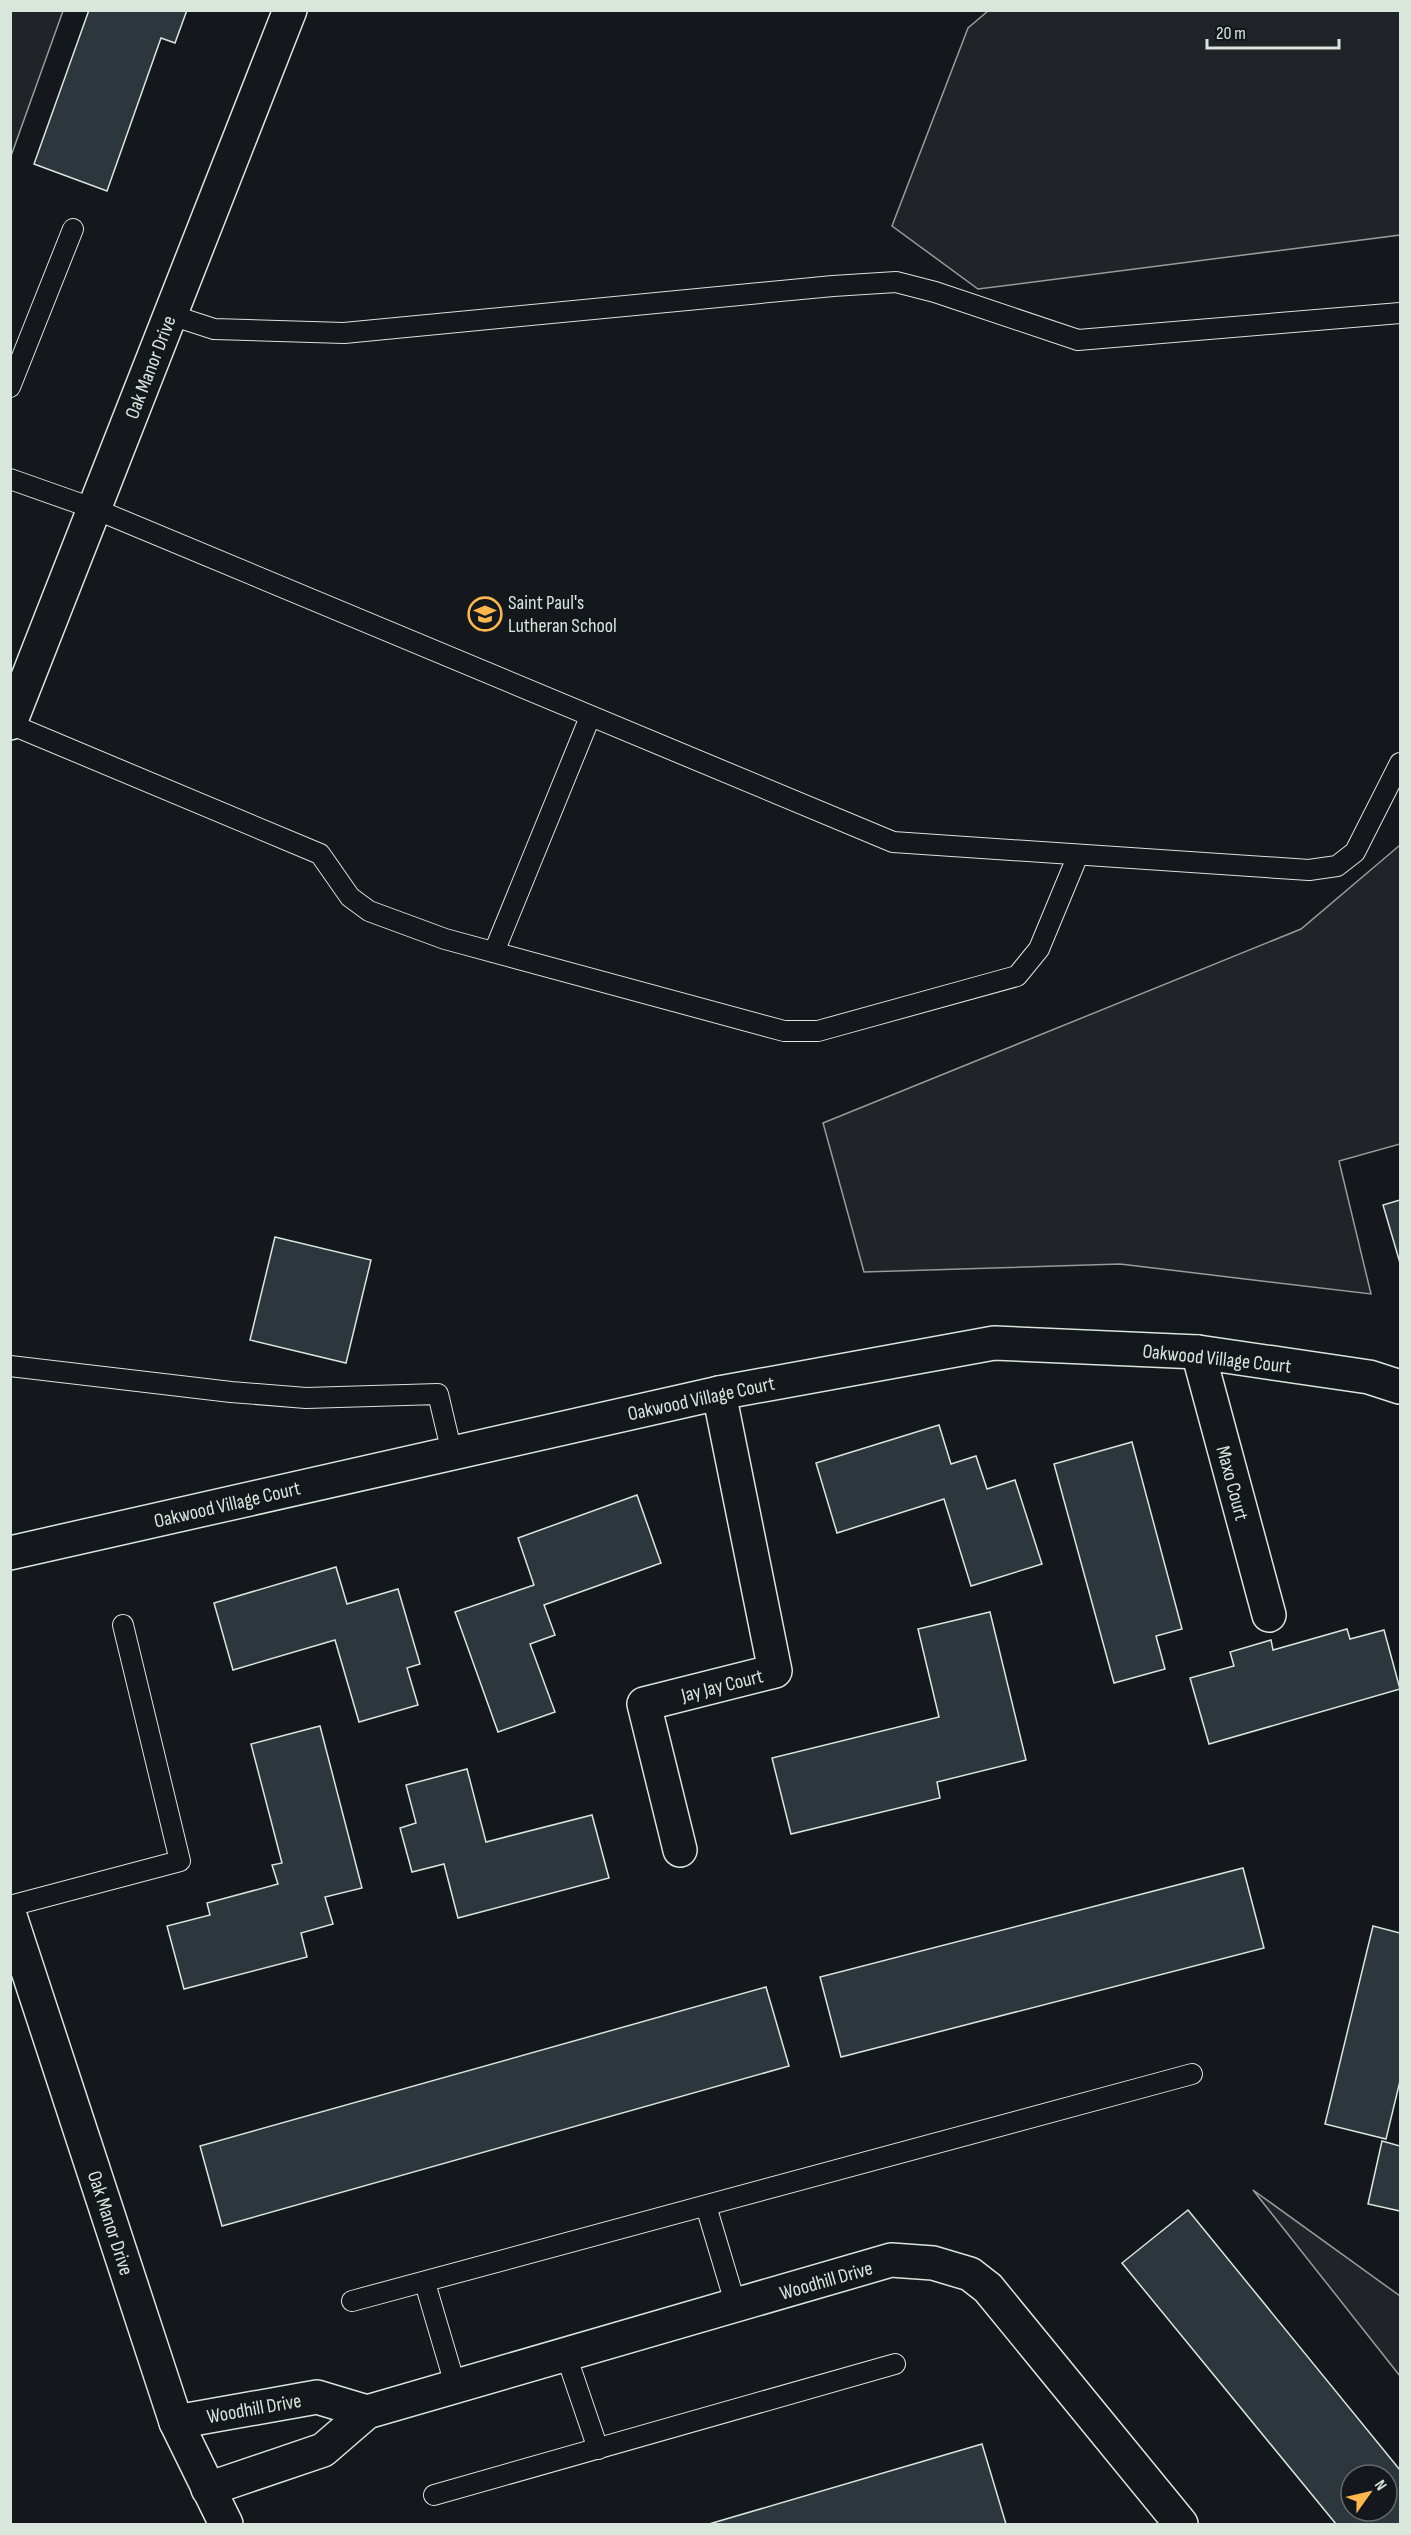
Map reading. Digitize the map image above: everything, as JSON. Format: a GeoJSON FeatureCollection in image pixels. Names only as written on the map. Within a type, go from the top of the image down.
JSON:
{"type":"FeatureCollection","features":[{"type":"Feature","properties":{"kind":"street","name":"Oak Manor Drive"},"geometry":{"type":"LineString","coordinates":[[10,724],[290,10]]}},
{"type":"Feature","properties":{"kind":"street","name":"Oakwood Village Court"},"geometry":{"type":"LineString","coordinates":[[10,1553],[719,1393],[994,1343],[1198,1352],[1369,1377],[1401,1387]]}},
{"type":"Feature","properties":{"kind":"street","name":"Maxo Court"},"geometry":{"type":"LineString","coordinates":[[1198,1352],[1269,1615]]}},
{"type":"Feature","properties":{"kind":"street","name":"Jay Jay Court"},"geometry":{"type":"LineString","coordinates":[[680,1850],[644,1704],[775,1671],[719,1393]]}},
{"type":"Feature","properties":{"kind":"street","name":"Oak Manor Drive"},"geometry":{"type":"LineString","coordinates":[[10,1916],[176,2422],[226,2524]]}},
{"type":"Feature","properties":{"kind":"street","name":"Woodhill Drive"},"geometry":{"type":"LineString","coordinates":[[208,2489],[323,2450],[367,2412],[891,2260],[933,2263],[970,2274],[988,2288],[1181,2524]]}},
{"type":"Feature","properties":{"kind":"street","name":"Woodhill Drive"},"geometry":{"type":"LineString","coordinates":[[176,2422],[317,2397],[367,2412]]}},
{"type":"Feature","properties":{"kind":"lane"},"geometry":{"type":"LineString","coordinates":[[10,387],[73,229]]}},
{"type":"Feature","properties":{"kind":"lane"},"geometry":{"type":"LineString","coordinates":[[171,315],[214,329],[344,333],[833,286],[896,282],[935,292],[1078,340],[1401,313]]}},
{"type":"Feature","properties":{"kind":"lane"},"geometry":{"type":"LineString","coordinates":[[10,479],[95,508],[893,842],[1308,870],[1337,866],[1355,852],[1401,763]]}},
{"type":"Feature","properties":{"kind":"lane"},"geometry":{"type":"LineString","coordinates":[[494,952],[590,717]]}},
{"type":"Feature","properties":{"kind":"lane"},"geometry":{"type":"LineString","coordinates":[[10,724],[320,854],[350,897],[369,911],[445,939],[784,1030],[818,1031],[1017,976],[1039,949],[1078,855]]}},
{"type":"Feature","properties":{"kind":"lane"},"geometry":{"type":"LineString","coordinates":[[10,1366],[231,1392],[306,1398],[438,1394],[452,1454]]}},
{"type":"Feature","properties":{"kind":"lane"},"geometry":{"type":"LineString","coordinates":[[10,1906],[180,1861],[123,1625]]}},
{"type":"Feature","properties":{"kind":"lane"},"geometry":{"type":"LineString","coordinates":[[352,2301],[1192,2074]]}},
{"type":"Feature","properties":{"kind":"lane"},"geometry":{"type":"LineString","coordinates":[[706,2206],[736,2306]]}},
{"type":"Feature","properties":{"kind":"lane"},"geometry":{"type":"LineString","coordinates":[[425,2283],[456,2388]]}},
{"type":"Feature","properties":{"kind":"lane"},"geometry":{"type":"LineString","coordinates":[[566,2355],[597,2449]]}},
{"type":"Feature","properties":{"kind":"lane"},"geometry":{"type":"LineString","coordinates":[[435,2495],[895,2364]]}},
{"type":"Feature","properties":{"kind":"shaded area"},"geometry":{"type":"Polygon","coordinates":[[[10,11],[63,11],[11,156],[10,11]]]}},
{"type":"Feature","properties":{"kind":"shaded area"},"geometry":{"type":"Polygon","coordinates":[[[988,11],[1400,11],[1400,235],[978,289],[892,226],[968,28],[988,11]]]}},
{"type":"Feature","properties":{"kind":"shaded area"},"geometry":{"type":"Polygon","coordinates":[[[1400,845],[1400,1144],[1339,1161],[1371,1294],[1120,1264],[864,1272],[823,1123],[1301,929],[1400,845]]]}},
{"type":"Feature","properties":{"kind":"shaded area"},"geometry":{"type":"Polygon","coordinates":[[[1253,2190],[1400,2296],[1400,2376],[1253,2190]]]}},
{"type":"Feature","properties":{"kind":"building"},"geometry":{"type":"Polygon","coordinates":[[[89,10],[187,10],[175,43],[161,38],[107,191],[34,164],[89,10]]]}},
{"type":"Feature","properties":{"kind":"building"},"geometry":{"type":"Polygon","coordinates":[[[1400,1200],[1400,1263],[1383,1205],[1400,1200]]]}},
{"type":"Feature","properties":{"kind":"building"},"geometry":{"type":"Polygon","coordinates":[[[275,1237],[371,1260],[346,1363],[250,1340],[275,1237]]]}},
{"type":"Feature","properties":{"kind":"building"},"geometry":{"type":"Polygon","coordinates":[[[939,1425],[951,1464],[976,1456],[987,1489],[1015,1480],[1042,1564],[971,1586],[944,1499],[837,1533],[816,1463],[939,1425]]]}},
{"type":"Feature","properties":{"kind":"building"},"geometry":{"type":"Polygon","coordinates":[[[1132,1442],[1182,1629],[1156,1636],[1165,1669],[1114,1683],[1054,1464],[1132,1442]]]}},
{"type":"Feature","properties":{"kind":"building"},"geometry":{"type":"Polygon","coordinates":[[[637,1495],[661,1563],[544,1605],[555,1635],[530,1644],[555,1712],[498,1732],[455,1612],[534,1585],[518,1538],[637,1495]]]}},
{"type":"Feature","properties":{"kind":"building"},"geometry":{"type":"Polygon","coordinates":[[[336,1567],[347,1604],[398,1589],[420,1664],[407,1668],[418,1705],[359,1722],[335,1640],[233,1670],[214,1603],[336,1567]]]}},
{"type":"Feature","properties":{"kind":"building"},"geometry":{"type":"Polygon","coordinates":[[[990,1612],[1026,1760],[937,1782],[940,1798],[791,1834],[772,1758],[939,1717],[918,1629],[990,1612]]]}},
{"type":"Feature","properties":{"kind":"building"},"geometry":{"type":"Polygon","coordinates":[[[1347,1629],[1350,1639],[1384,1630],[1400,1689],[1209,1744],[1190,1678],[1234,1666],[1230,1652],[1271,1640],[1273,1650],[1347,1629]]]}},
{"type":"Feature","properties":{"kind":"building"},"geometry":{"type":"Polygon","coordinates":[[[320,1726],[362,1888],[325,1897],[333,1924],[301,1933],[307,1957],[184,1989],[167,1926],[210,1915],[207,1903],[278,1884],[272,1865],[282,1863],[251,1744],[320,1726]]]}},
{"type":"Feature","properties":{"kind":"building"},"geometry":{"type":"Polygon","coordinates":[[[467,1769],[486,1842],[592,1815],[609,1878],[458,1918],[444,1864],[412,1872],[400,1828],[416,1823],[406,1785],[467,1769]]]}},
{"type":"Feature","properties":{"kind":"building"},"geometry":{"type":"Polygon","coordinates":[[[1243,1868],[1264,1948],[841,2057],[820,1977],[1243,1868]]]}},
{"type":"Feature","properties":{"kind":"building"},"geometry":{"type":"Polygon","coordinates":[[[1373,1926],[1400,1933],[1400,2081],[1386,2139],[1325,2124],[1373,1926]]]}},
{"type":"Feature","properties":{"kind":"building"},"geometry":{"type":"Polygon","coordinates":[[[766,1987],[789,2066],[222,2226],[200,2146],[766,1987]]]}},
{"type":"Feature","properties":{"kind":"building"},"geometry":{"type":"Polygon","coordinates":[[[1382,2141],[1400,2146],[1400,2211],[1368,2204],[1382,2141]]]}},
{"type":"Feature","properties":{"kind":"building"},"geometry":{"type":"Polygon","coordinates":[[[1188,2210],[1394,2463],[1339,2463],[1339,2523],[1399,2523],[1400,2470],[1400,2524],[1336,2524],[1122,2263],[1188,2210]]]}},
{"type":"Feature","properties":{"kind":"building"},"geometry":{"type":"Polygon","coordinates":[[[982,2444],[1006,2524],[709,2524],[982,2444]]]}},
{"type":"Feature","properties":{"kind":"place","name":"Saint Paul's Lutheran School"},"geometry":{"type":"Point","coordinates":[485,614]}}]}
